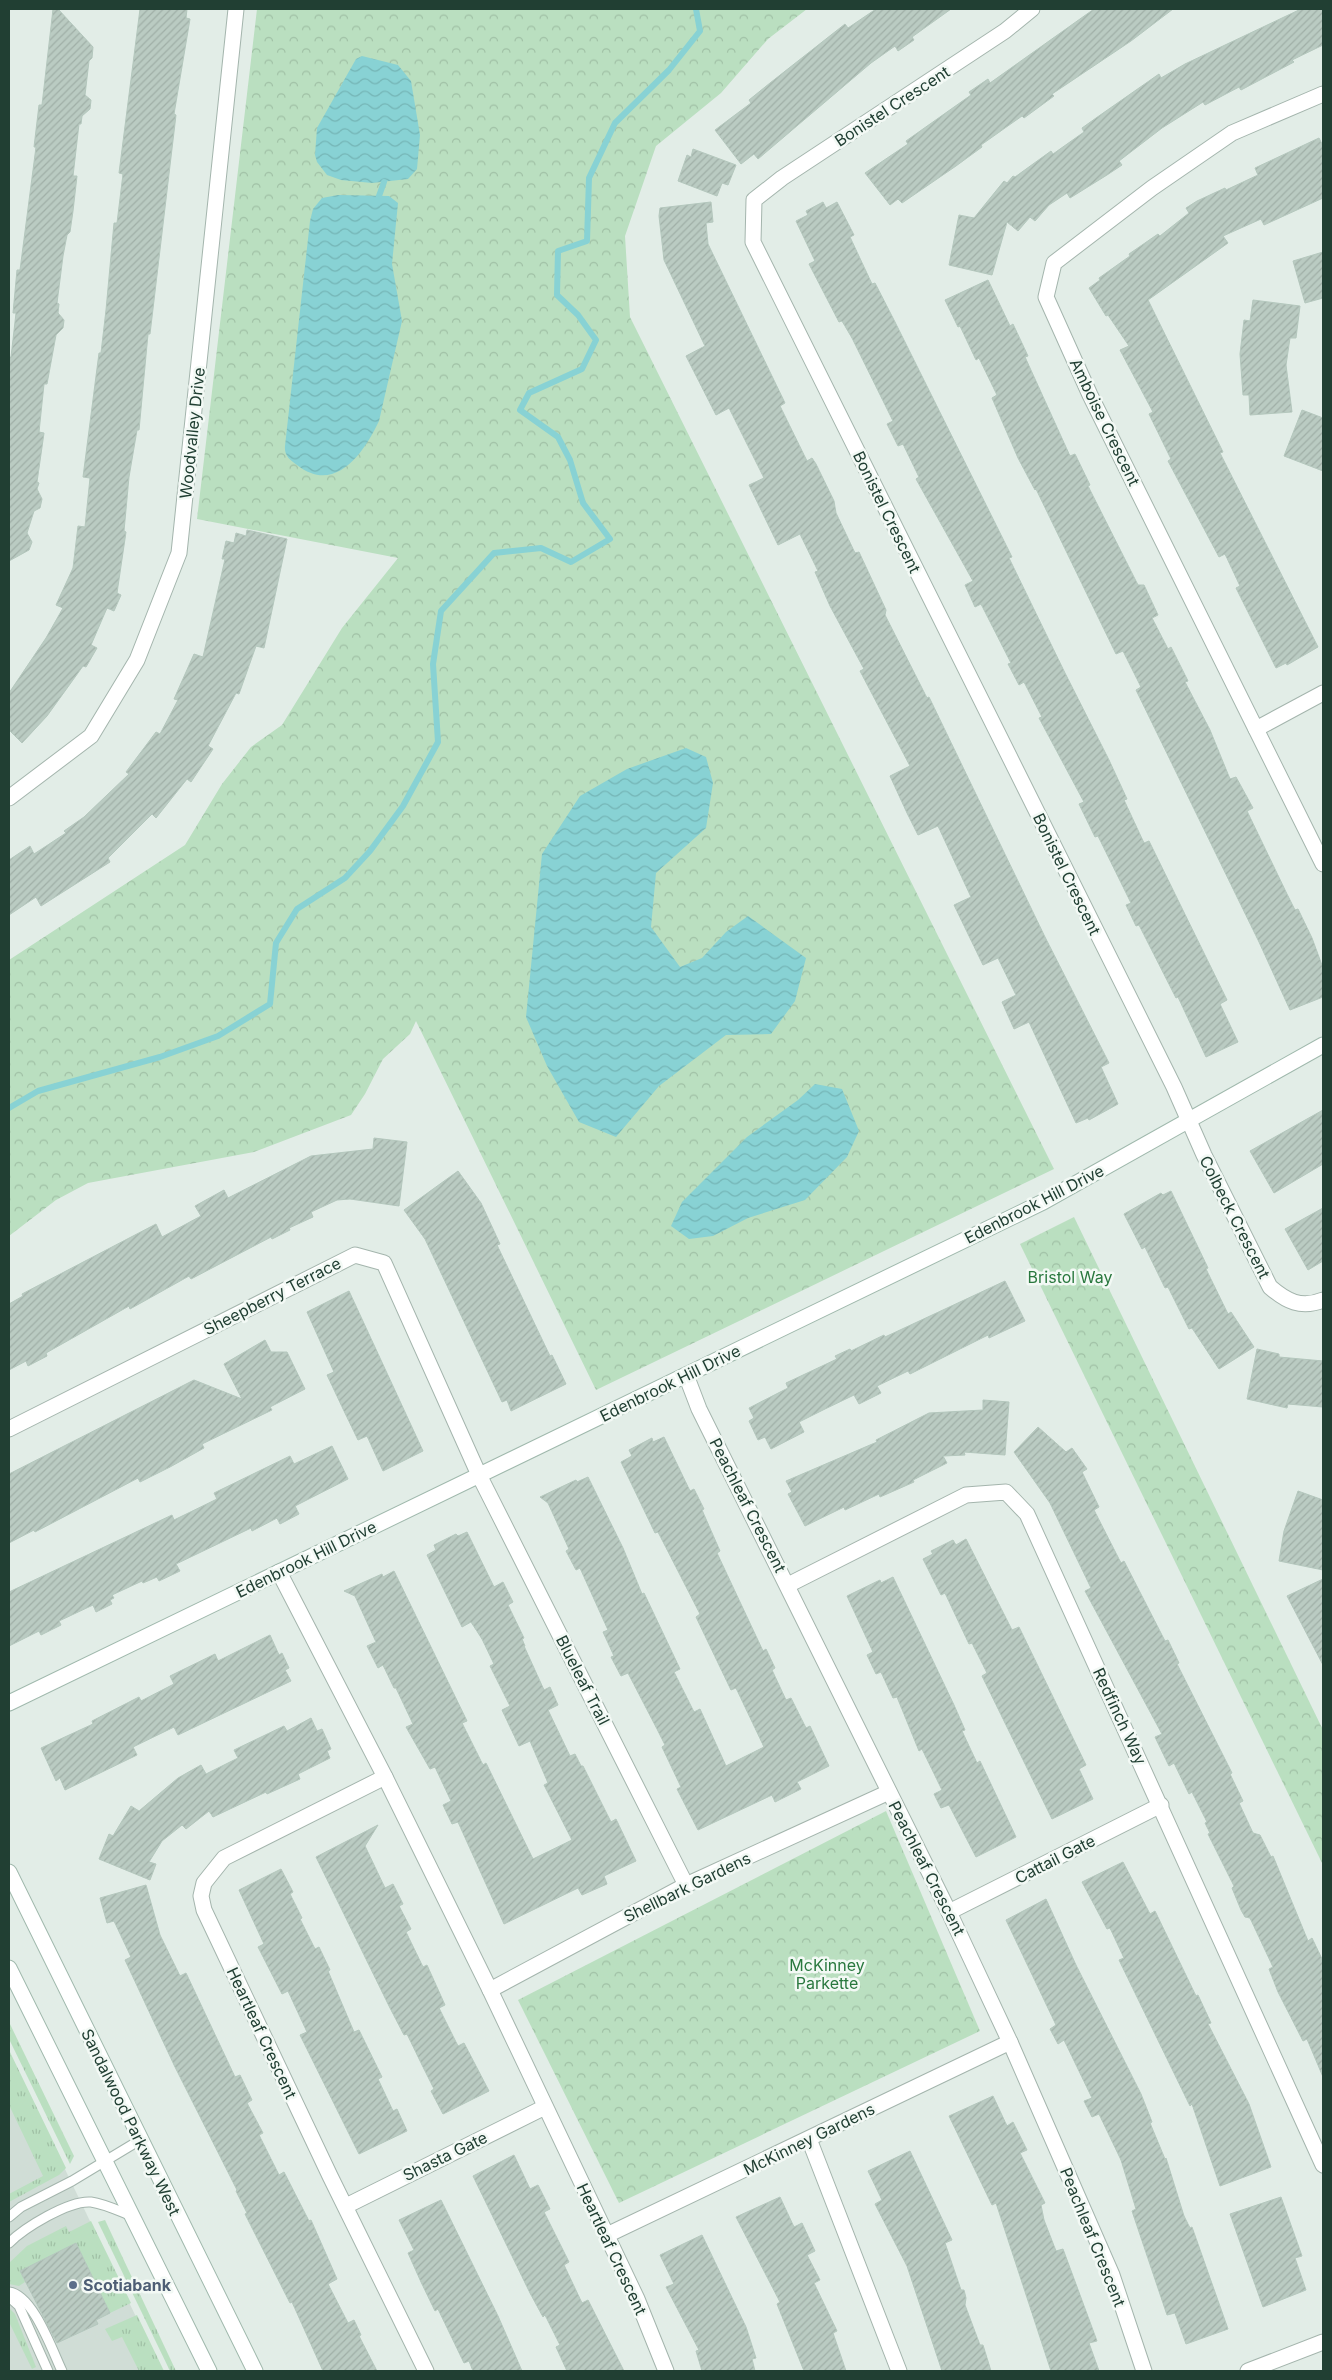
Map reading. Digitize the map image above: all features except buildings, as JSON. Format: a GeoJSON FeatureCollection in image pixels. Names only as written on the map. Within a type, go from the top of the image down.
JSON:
{"type":"FeatureCollection","features":[{"type":"Feature","properties":{"kind":"street","name":"Woodvalley Drive"},"geometry":{"type":"LineString","coordinates":[[9,798],[91,736],[137,660],[179,553],[236,9]]}},
{"type":"Feature","properties":{"kind":"street","name":"Bonistel Crescent"},"geometry":{"type":"LineString","coordinates":[[1032,9],[1004,30],[782,178],[754,200],[753,242],[1189,1121]]}},
{"type":"Feature","properties":{"kind":"street","name":"Amboise Crescent"},"geometry":{"type":"LineString","coordinates":[[1323,94],[1232,133],[1152,188],[1054,263],[1046,297],[1090,395],[1323,864]]}},
{"type":"Feature","properties":{"kind":"street"},"geometry":{"type":"LineString","coordinates":[[1256,729],[1323,693]]}},
{"type":"Feature","properties":{"kind":"street","name":"Edenbrook Hill Drive"},"geometry":{"type":"LineString","coordinates":[[9,1703],[1043,1202],[1323,1045]]}},
{"type":"Feature","properties":{"kind":"street","name":"Colbeck Crescent"},"geometry":{"type":"LineString","coordinates":[[1189,1121],[1270,1287],[1285,1300],[1304,1304],[1323,1300]]}},
{"type":"Feature","properties":{"kind":"street","name":"Sheepberry Terrace"},"geometry":{"type":"LineString","coordinates":[[9,1429],[355,1255],[384,1263],[479,1475]]}},
{"type":"Feature","properties":{"kind":"street","name":"Peachleaf Crescent"},"geometry":{"type":"LineString","coordinates":[[686,1375],[699,1409],[949,1912],[1010,2042],[1112,2275],[1144,2371]]}},
{"type":"Feature","properties":{"kind":"street","name":"Blueleaf Trail"},"geometry":{"type":"LineString","coordinates":[[479,1475],[686,1885]]}},
{"type":"Feature","properties":{"kind":"street","name":"Redfinch Way"},"geometry":{"type":"LineString","coordinates":[[788,1585],[966,1495],[1006,1492],[1027,1514],[1161,1805],[1323,2165]]}},
{"type":"Feature","properties":{"kind":"street","name":"Heartleaf Crescent"},"geometry":{"type":"LineString","coordinates":[[279,1572],[385,1777],[490,1990],[637,2299],[666,2371]]}},
{"type":"Feature","properties":{"kind":"street","name":"Heartleaf Crescent"},"geometry":{"type":"LineString","coordinates":[[385,1777],[224,1858],[204,1883],[201,1896],[204,1910],[426,2371]]}},
{"type":"Feature","properties":{"kind":"street","name":"Shellbark Gardens"},"geometry":{"type":"LineString","coordinates":[[490,1990],[686,1885],[889,1792]]}},
{"type":"Feature","properties":{"kind":"street","name":"Cattail Gate"},"geometry":{"type":"LineString","coordinates":[[949,1912],[1161,1805]]}},
{"type":"Feature","properties":{"kind":"street","name":"Sandalwood Parkway West"},"geometry":{"type":"LineString","coordinates":[[9,1872],[255,2371]]}},
{"type":"Feature","properties":{"kind":"street"},"geometry":{"type":"LineString","coordinates":[[9,1968],[209,2371]]}},
{"type":"Feature","properties":{"kind":"street","name":"McKinney Gardens"},"geometry":{"type":"LineString","coordinates":[[607,2235],[1010,2042]]}},
{"type":"Feature","properties":{"kind":"street","name":"Shasta Gate"},"geometry":{"type":"LineString","coordinates":[[346,2206],[545,2107]]}},
{"type":"Feature","properties":{"kind":"street"},"geometry":{"type":"LineString","coordinates":[[808,2139],[899,2371]]}},
{"type":"Feature","properties":{"kind":"street"},"geometry":{"type":"LineString","coordinates":[[1248,2371],[1323,2342]]}},
{"type":"Feature","properties":{"kind":"lane"},"geometry":{"type":"LineString","coordinates":[[9,2217],[32,2201],[105,2162],[140,2140]]}},
{"type":"Feature","properties":{"kind":"lane"},"geometry":{"type":"LineString","coordinates":[[9,2243],[32,2226],[78,2204],[96,2203],[132,2216]]}},
{"type":"Feature","properties":{"kind":"lane"},"geometry":{"type":"LineString","coordinates":[[9,2292],[18,2294],[28,2304],[62,2371]]}},
{"type":"Feature","properties":{"kind":"lane"},"geometry":{"type":"LineString","coordinates":[[9,2297],[19,2306],[48,2371]]}},
{"type":"Feature","properties":{"kind":"shaded area"},"geometry":{"type":"Polygon","coordinates":[[[9,2053],[75,2190],[162,2371],[9,2371],[9,2053]]]}},
{"type":"Feature","properties":{"kind":"green space"},"geometry":{"type":"Polygon","coordinates":[[[257,9],[807,9],[768,39],[721,93],[656,146],[625,236],[630,317],[1054,1169],[596,1390],[416,1021],[410,1034],[383,1059],[365,1094],[351,1115],[254,1152],[88,1183],[56,1200],[9,1236],[9,960],[185,845],[222,784],[251,747],[282,725],[342,628],[398,558],[197,519],[257,9]]]}},
{"type":"Feature","properties":{"kind":"green space","name":"Bristol Way"},"geometry":{"type":"Polygon","coordinates":[[[1074,1217],[1323,1730],[1323,1865],[1020,1244],[1074,1217]]]}},
{"type":"Feature","properties":{"kind":"green space","name":"McKinney Parkette"},"geometry":{"type":"Polygon","coordinates":[[[886,1811],[980,2031],[619,2203],[518,2000],[886,1811]]]}},
{"type":"Feature","properties":{"kind":"green space"},"geometry":{"type":"Polygon","coordinates":[[[9,2022],[74,2156],[70,2164],[9,2039],[9,2022]]]}},
{"type":"Feature","properties":{"kind":"green space"},"geometry":{"type":"Polygon","coordinates":[[[9,2050],[66,2168],[59,2175],[9,2202],[9,2194],[43,2176],[9,2105],[9,2050]]]}},
{"type":"Feature","properties":{"kind":"green space"},"geometry":{"type":"Polygon","coordinates":[[[105,2220],[176,2371],[170,2371],[98,2222],[105,2220]]]}},
{"type":"Feature","properties":{"kind":"green space"},"geometry":{"type":"Polygon","coordinates":[[[91,2221],[131,2303],[110,2313],[76,2243],[20,2271],[25,2282],[19,2286],[9,2284],[9,2263],[27,2246],[66,2226],[69,2232],[91,2221]]]}},
{"type":"Feature","properties":{"kind":"green space"},"geometry":{"type":"Polygon","coordinates":[[[9,2308],[15,2314],[36,2367],[32,2369],[9,2322],[9,2308]]]}},
{"type":"Feature","properties":{"kind":"green space"},"geometry":{"type":"Polygon","coordinates":[[[137,2315],[164,2371],[139,2371],[122,2337],[112,2341],[105,2329],[137,2315]]]}},
{"type":"Feature","properties":{"kind":"water"},"geometry":{"type":"Polygon","coordinates":[[[362,56],[398,65],[411,81],[420,135],[417,169],[408,179],[372,183],[341,180],[327,175],[317,162],[315,155],[317,128],[356,59],[362,56]]]}},
{"type":"Feature","properties":{"kind":"water"},"geometry":{"type":"Polygon","coordinates":[[[338,195],[389,196],[398,203],[392,264],[402,321],[379,421],[373,433],[365,446],[347,466],[336,473],[324,475],[311,473],[294,463],[287,455],[285,446],[310,221],[313,209],[322,198],[338,195]]]}},
{"type":"Feature","properties":{"kind":"water"},"geometry":{"type":"Polygon","coordinates":[[[686,748],[706,757],[713,783],[706,828],[656,873],[651,927],[680,967],[702,958],[726,932],[748,916],[806,958],[795,1001],[771,1034],[726,1035],[659,1086],[616,1137],[579,1122],[547,1066],[526,1017],[542,854],[580,796],[627,769],[686,748]]]}},
{"type":"Feature","properties":{"kind":"water"},"geometry":{"type":"Polygon","coordinates":[[[815,1084],[842,1089],[859,1131],[847,1157],[805,1200],[748,1218],[713,1236],[689,1239],[671,1226],[682,1202],[747,1137],[798,1100],[815,1084]]]}},
{"type":"Feature","properties":{"kind":"waterway"},"geometry":{"type":"LineString","coordinates":[[9,1108],[38,1091],[160,1057],[218,1036],[270,1004],[276,943],[297,909],[345,878],[370,851],[403,806],[438,742],[433,664],[441,611],[494,553],[541,548],[571,562],[610,539],[583,503],[570,460],[558,437],[520,410],[529,393],[582,369],[596,340],[578,315],[557,295],[558,251],[587,241],[589,178],[615,123],[669,70],[700,31],[696,9]]}},
{"type":"Feature","properties":{"kind":"waterway"},"geometry":{"type":"LineString","coordinates":[[379,196],[384,182]]}},
{"type":"Feature","properties":{"kind":"place","name":"Scotiabank"},"geometry":{"type":"Point","coordinates":[73,2285]}}]}
